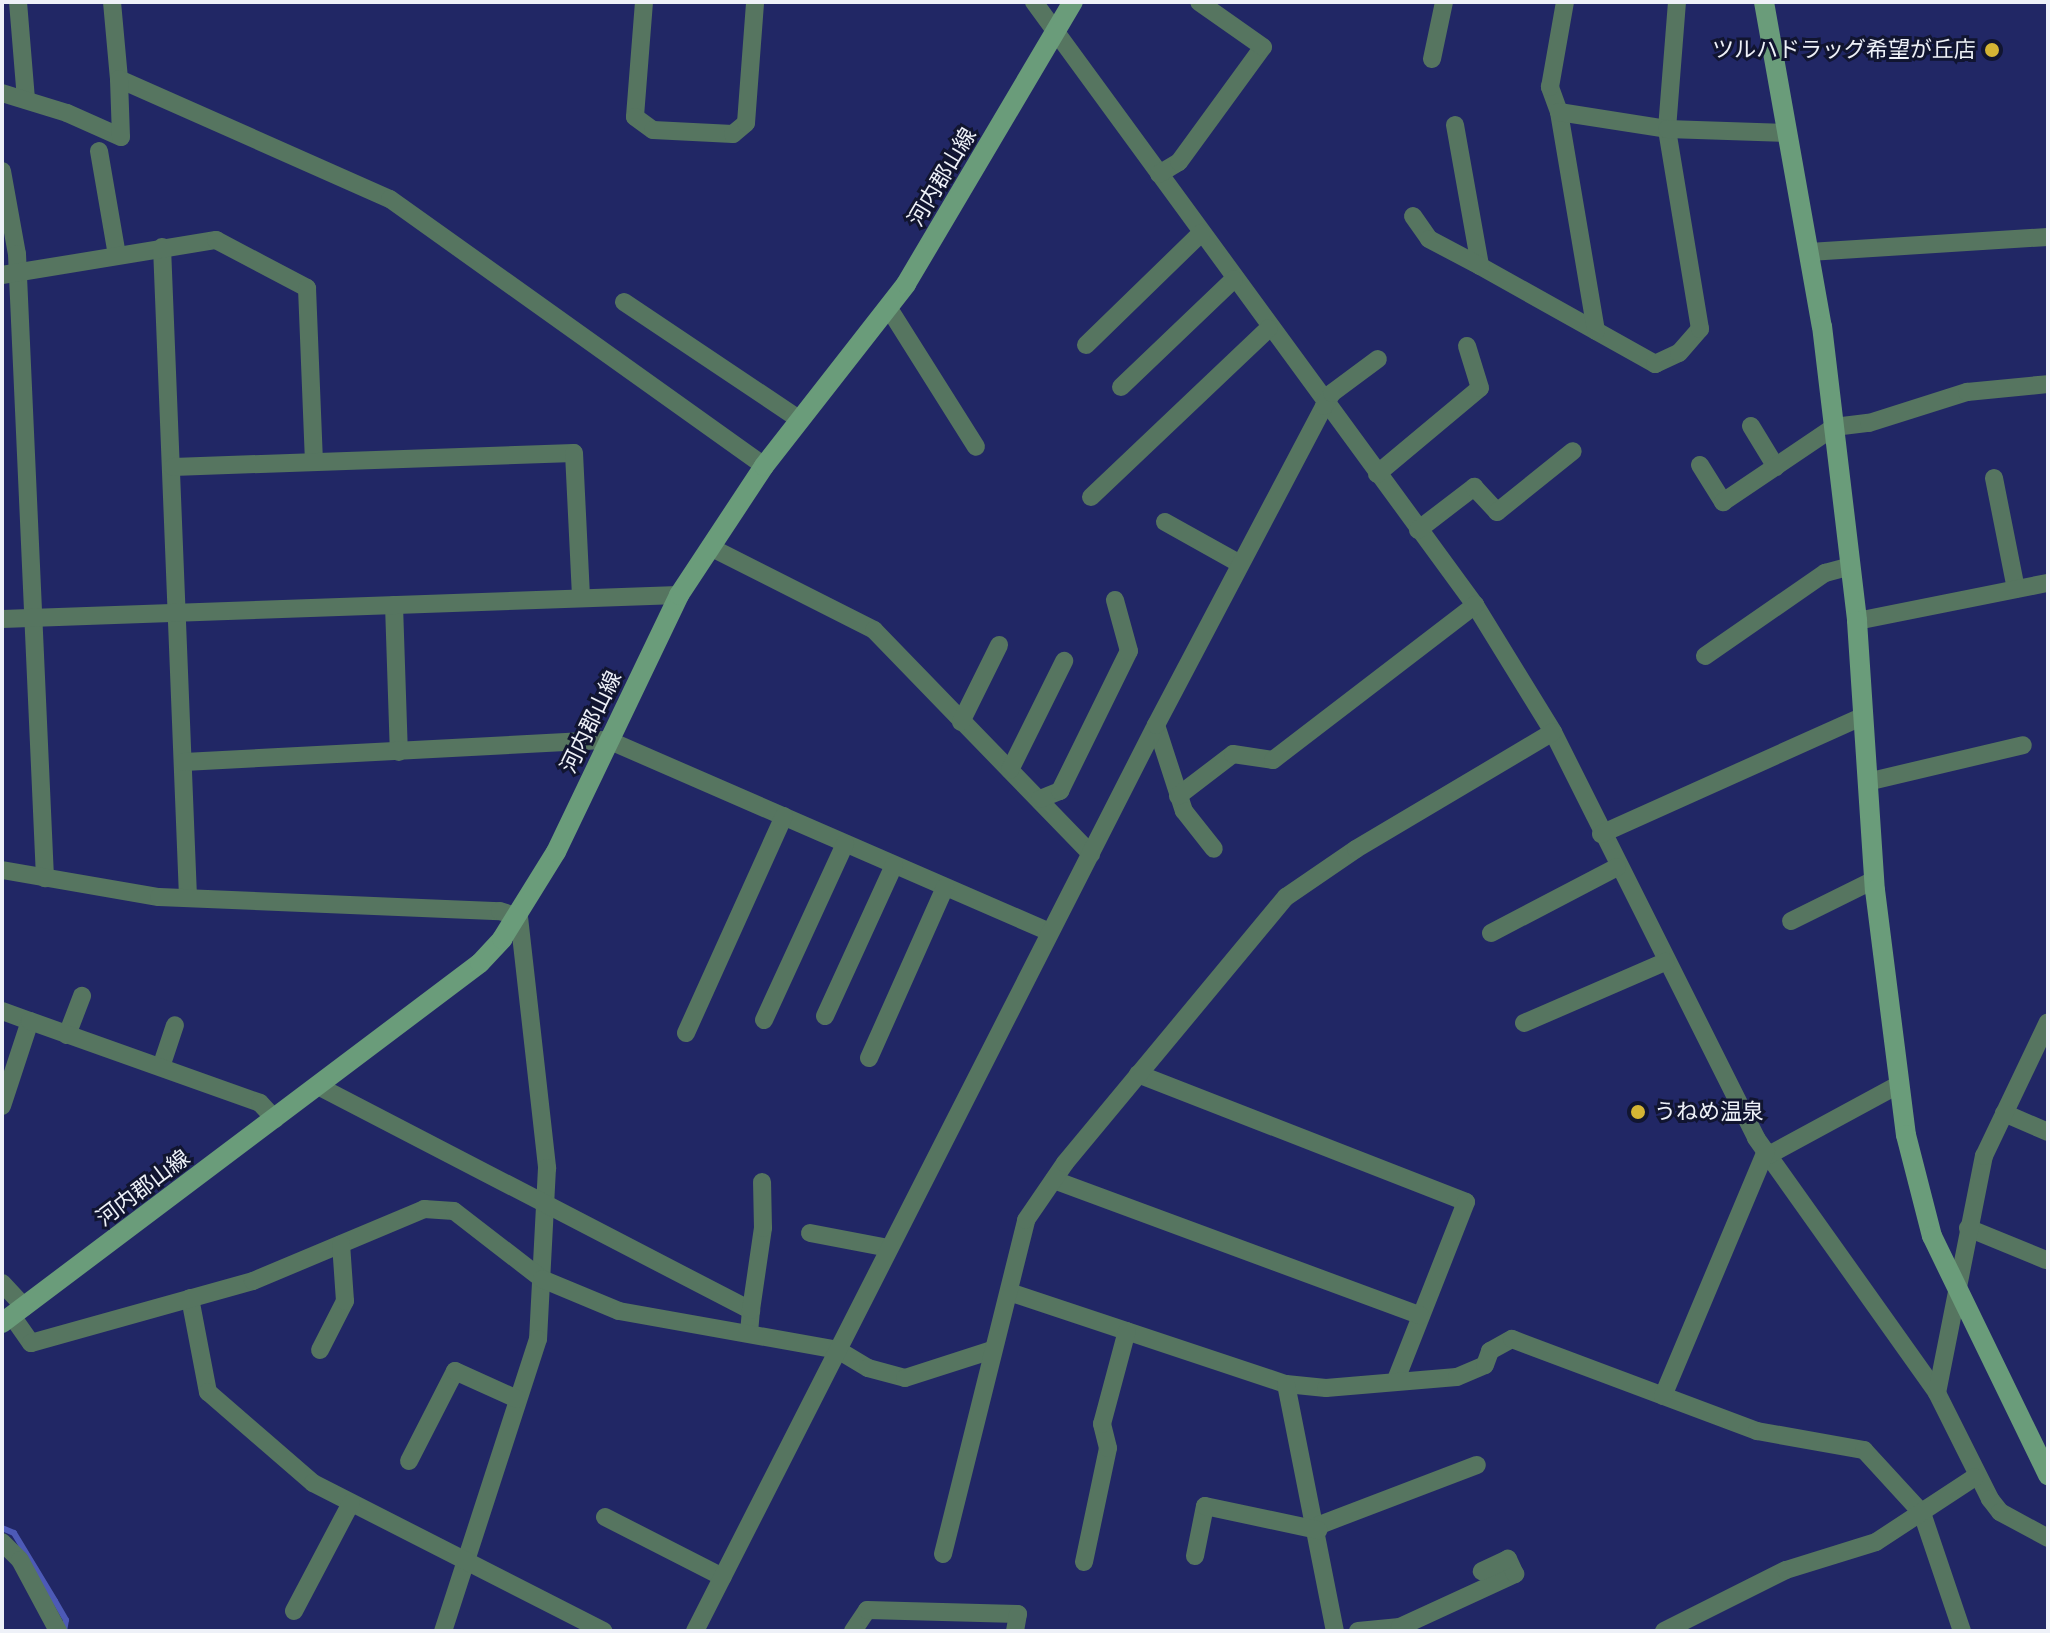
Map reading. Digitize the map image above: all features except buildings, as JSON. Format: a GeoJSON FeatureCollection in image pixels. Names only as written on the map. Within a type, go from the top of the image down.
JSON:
{"type":"FeatureCollection","features":[{"type":"Feature","properties":{"kind":"main road","name":"河内郡山線"},"geometry":{"type":"LineString","coordinates":[[13,1315],[480,963],[519,917],[679,595],[764,466],[888,307],[1073,2]]}},
{"type":"Feature","properties":{"kind":"main road"},"geometry":{"type":"LineString","coordinates":[[1764,2],[1809,252],[1834,427],[1857,621],[1874,880],[1898,1085],[1932,1236],[2048,1475]]}},
{"type":"Feature","properties":{"kind":"street"},"geometry":{"type":"LineString","coordinates":[[18,2],[26,100]]}},
{"type":"Feature","properties":{"kind":"street"},"geometry":{"type":"LineString","coordinates":[[2,93],[121,137],[112,2]]}},
{"type":"Feature","properties":{"kind":"street"},"geometry":{"type":"LineString","coordinates":[[644,2],[635,117],[653,130],[733,134],[746,123],[755,2]]}},
{"type":"Feature","properties":{"kind":"street"},"geometry":{"type":"LineString","coordinates":[[1034,2],[1056,28],[1324,406],[1475,605],[1553,732],[1665,962],[1767,1153],[1937,1393],[1975,1477],[2000,1512],[2048,1538]]}},
{"type":"Feature","properties":{"kind":"street"},"geometry":{"type":"LineString","coordinates":[[1159,174],[1179,162],[1263,47],[1199,2]]}},
{"type":"Feature","properties":{"kind":"street"},"geometry":{"type":"LineString","coordinates":[[1432,59],[1444,2]]}},
{"type":"Feature","properties":{"kind":"street"},"geometry":{"type":"LineString","coordinates":[[1565,2],[1550,87],[1559,112],[1596,331]]}},
{"type":"Feature","properties":{"kind":"street"},"geometry":{"type":"LineString","coordinates":[[1413,216],[1429,239],[1655,364],[1679,353],[1700,329],[1667,129],[1677,2]]}},
{"type":"Feature","properties":{"kind":"street"},"geometry":{"type":"LineString","coordinates":[[119,79],[390,199],[764,466]]}},
{"type":"Feature","properties":{"kind":"street"},"geometry":{"type":"LineString","coordinates":[[1559,112],[1667,129],[1787,133]]}},
{"type":"Feature","properties":{"kind":"street"},"geometry":{"type":"LineString","coordinates":[[1455,125],[1480,266]]}},
{"type":"Feature","properties":{"kind":"street"},"geometry":{"type":"LineString","coordinates":[[99,151],[117,255]]}},
{"type":"Feature","properties":{"kind":"street"},"geometry":{"type":"LineString","coordinates":[[2,171],[32,618],[45,878]]}},
{"type":"Feature","properties":{"kind":"street"},"geometry":{"type":"LineString","coordinates":[[1086,345],[1201,233]]}},
{"type":"Feature","properties":{"kind":"street"},"geometry":{"type":"LineString","coordinates":[[1809,252],[2048,237]]}},
{"type":"Feature","properties":{"kind":"street"},"geometry":{"type":"LineString","coordinates":[[9,274],[216,240],[307,288],[314,461]]}},
{"type":"Feature","properties":{"kind":"street"},"geometry":{"type":"LineString","coordinates":[[162,247],[188,896]]}},
{"type":"Feature","properties":{"kind":"street"},"geometry":{"type":"LineString","coordinates":[[1121,387],[1234,279]]}},
{"type":"Feature","properties":{"kind":"street"},"geometry":{"type":"LineString","coordinates":[[624,302],[800,420]]}},
{"type":"Feature","properties":{"kind":"street"},"geometry":{"type":"LineString","coordinates":[[888,307],[976,447]]}},
{"type":"Feature","properties":{"kind":"street"},"geometry":{"type":"LineString","coordinates":[[1091,497],[1269,328]]}},
{"type":"Feature","properties":{"kind":"street"},"geometry":{"type":"LineString","coordinates":[[1377,474],[1480,388],[1467,346]]}},
{"type":"Feature","properties":{"kind":"street"},"geometry":{"type":"LineString","coordinates":[[695,1631],[1049,932],[1324,406],[1332,393],[1378,359]]}},
{"type":"Feature","properties":{"kind":"street"},"geometry":{"type":"LineString","coordinates":[[1700,465],[1723,502],[1834,427],[1869,423],[1967,392],[2048,384]]}},
{"type":"Feature","properties":{"kind":"street"},"geometry":{"type":"LineString","coordinates":[[1751,426],[1776,467]]}},
{"type":"Feature","properties":{"kind":"street"},"geometry":{"type":"LineString","coordinates":[[1418,530],[1474,487],[1497,512],[1573,451]]}},
{"type":"Feature","properties":{"kind":"street"},"geometry":{"type":"LineString","coordinates":[[173,467],[574,453],[581,598]]}},
{"type":"Feature","properties":{"kind":"street"},"geometry":{"type":"LineString","coordinates":[[1994,478],[2016,589]]}},
{"type":"Feature","properties":{"kind":"street"},"geometry":{"type":"LineString","coordinates":[[1165,522],[1240,564]]}},
{"type":"Feature","properties":{"kind":"street"},"geometry":{"type":"LineString","coordinates":[[710,547],[874,630],[1091,854]]}},
{"type":"Feature","properties":{"kind":"street"},"geometry":{"type":"LineString","coordinates":[[1705,656],[1825,573],[1851,566]]}},
{"type":"Feature","properties":{"kind":"street"},"geometry":{"type":"LineString","coordinates":[[1857,621],[2048,583]]}},
{"type":"Feature","properties":{"kind":"street"},"geometry":{"type":"LineString","coordinates":[[2,619],[679,595]]}},
{"type":"Feature","properties":{"kind":"street"},"geometry":{"type":"LineString","coordinates":[[1040,799],[1060,791],[1129,651],[1115,600]]}},
{"type":"Feature","properties":{"kind":"street"},"geometry":{"type":"LineString","coordinates":[[394,605],[399,752]]}},
{"type":"Feature","properties":{"kind":"street"},"geometry":{"type":"LineString","coordinates":[[1178,796],[1233,754],[1273,760],[1475,605]]}},
{"type":"Feature","properties":{"kind":"street"},"geometry":{"type":"LineString","coordinates":[[961,722],[999,645]]}},
{"type":"Feature","properties":{"kind":"street"},"geometry":{"type":"LineString","coordinates":[[1010,770],[1064,661]]}},
{"type":"Feature","properties":{"kind":"street"},"geometry":{"type":"LineString","coordinates":[[1601,834],[1863,716]]}},
{"type":"Feature","properties":{"kind":"street"},"geometry":{"type":"LineString","coordinates":[[1156,725],[1178,796],[1214,849]]}},
{"type":"Feature","properties":{"kind":"street"},"geometry":{"type":"LineString","coordinates":[[943,1554],[1026,1220],[1054,1180],[1286,897],[1356,849],[1553,732]]}},
{"type":"Feature","properties":{"kind":"street"},"geometry":{"type":"LineString","coordinates":[[184,762],[608,740],[1049,932]]}},
{"type":"Feature","properties":{"kind":"street"},"geometry":{"type":"LineString","coordinates":[[1867,782],[2023,745]]}},
{"type":"Feature","properties":{"kind":"street"},"geometry":{"type":"LineString","coordinates":[[686,1033],[784,816]]}},
{"type":"Feature","properties":{"kind":"street"},"geometry":{"type":"LineString","coordinates":[[764,1020],[845,844]]}},
{"type":"Feature","properties":{"kind":"street"},"geometry":{"type":"LineString","coordinates":[[825,1016],[894,865]]}},
{"type":"Feature","properties":{"kind":"street"},"geometry":{"type":"LineString","coordinates":[[1491,933],[1617,867]]}},
{"type":"Feature","properties":{"kind":"street"},"geometry":{"type":"LineString","coordinates":[[2,870],[159,897],[500,911],[519,917],[542,1107],[545,1203],[538,1339],[443,1631]]}},
{"type":"Feature","properties":{"kind":"street"},"geometry":{"type":"LineString","coordinates":[[1791,921],[1874,880]]}},
{"type":"Feature","properties":{"kind":"street"},"geometry":{"type":"LineString","coordinates":[[869,1058],[945,887]]}},
{"type":"Feature","properties":{"kind":"street"},"geometry":{"type":"LineString","coordinates":[[1524,1023],[1665,962]]}},
{"type":"Feature","properties":{"kind":"street"},"geometry":{"type":"LineString","coordinates":[[67,1035],[82,996]]}},
{"type":"Feature","properties":{"kind":"street"},"geometry":{"type":"LineString","coordinates":[[2,1011],[260,1103],[275,1119]]}},
{"type":"Feature","properties":{"kind":"street"},"geometry":{"type":"LineString","coordinates":[[2,1106],[30,1021]]}},
{"type":"Feature","properties":{"kind":"street"},"geometry":{"type":"LineString","coordinates":[[1937,1393],[1954,1323],[1955,1285],[1984,1156],[2048,1022]]}},
{"type":"Feature","properties":{"kind":"street"},"geometry":{"type":"LineString","coordinates":[[161,1067],[175,1025]]}},
{"type":"Feature","properties":{"kind":"street"},"geometry":{"type":"LineString","coordinates":[[1138,1074],[1466,1202],[1395,1382]]}},
{"type":"Feature","properties":{"kind":"street"},"geometry":{"type":"LineString","coordinates":[[1663,1396],[1767,1153],[1898,1085]]}},
{"type":"Feature","properties":{"kind":"street"},"geometry":{"type":"LineString","coordinates":[[318,1086],[751,1310]]}},
{"type":"Feature","properties":{"kind":"street"},"geometry":{"type":"LineString","coordinates":[[2004,1113],[2048,1132]]}},
{"type":"Feature","properties":{"kind":"street"},"geometry":{"type":"LineString","coordinates":[[1054,1180],[1421,1316]]}},
{"type":"Feature","properties":{"kind":"street"},"geometry":{"type":"LineString","coordinates":[[749,1331],[763,1228],[762,1182]]}},
{"type":"Feature","properties":{"kind":"street"},"geometry":{"type":"LineString","coordinates":[[2,1283],[13,1315],[31,1343],[253,1281],[424,1209],[454,1211],[542,1279],[619,1311],[749,1331],[838,1350],[868,1368],[905,1378],[992,1350]]}},
{"type":"Feature","properties":{"kind":"street"},"geometry":{"type":"LineString","coordinates":[[1968,1228],[2046,1260]]}},
{"type":"Feature","properties":{"kind":"street"},"geometry":{"type":"LineString","coordinates":[[810,1233],[889,1248]]}},
{"type":"Feature","properties":{"kind":"street"},"geometry":{"type":"LineString","coordinates":[[320,1350],[346,1295],[341,1244]]}},
{"type":"Feature","properties":{"kind":"street"},"geometry":{"type":"LineString","coordinates":[[1009,1292],[1286,1384],[1326,1388],[1457,1377],[1485,1365],[1490,1351],[1512,1339],[1757,1431],[1864,1450],[1922,1513],[1962,1631]]}},
{"type":"Feature","properties":{"kind":"street"},"geometry":{"type":"LineString","coordinates":[[190,1298],[208,1392],[313,1483],[604,1631]]}},
{"type":"Feature","properties":{"kind":"street"},"geometry":{"type":"LineString","coordinates":[[1084,1562],[1108,1448],[1102,1424],[1127,1331]]}},
{"type":"Feature","properties":{"kind":"street"},"geometry":{"type":"LineString","coordinates":[[409,1461],[455,1371],[517,1399]]}},
{"type":"Feature","properties":{"kind":"street"},"geometry":{"type":"LineString","coordinates":[[1286,1384],[1335,1631]]}},
{"type":"Feature","properties":{"kind":"street"},"geometry":{"type":"LineString","coordinates":[[1195,1556],[1205,1506],[1317,1528],[1477,1465]]}},
{"type":"Feature","properties":{"kind":"street"},"geometry":{"type":"LineString","coordinates":[[1664,1631],[1697,1623],[1786,1570],[1876,1542],[1975,1477]]}},
{"type":"Feature","properties":{"kind":"street"},"geometry":{"type":"LineString","coordinates":[[294,1611],[351,1503]]}},
{"type":"Feature","properties":{"kind":"street"},"geometry":{"type":"LineString","coordinates":[[605,1517],[723,1577]]}},
{"type":"Feature","properties":{"kind":"street"},"geometry":{"type":"LineString","coordinates":[[2,1542],[20,1560],[58,1631]]}},
{"type":"Feature","properties":{"kind":"street"},"geometry":{"type":"LineString","coordinates":[[1358,1631],[1400,1627],[1515,1574],[1508,1559],[1482,1571]]}},
{"type":"Feature","properties":{"kind":"street"},"geometry":{"type":"LineString","coordinates":[[853,1631],[867,1610],[935,1610],[1018,1614],[1015,1631]]}},
{"type":"Feature","properties":{"kind":"waterway"},"geometry":{"type":"LineString","coordinates":[[2,1528],[14,1533],[55,1601],[66,1620],[64,1631]]}},
{"type":"Feature","properties":{"kind":"place","name":"ツルハドラッグ希望が丘店"},"geometry":{"type":"Point","coordinates":[1992,50]}},
{"type":"Feature","properties":{"kind":"place","name":"うねめ温泉"},"geometry":{"type":"Point","coordinates":[1638,1112]}}]}
